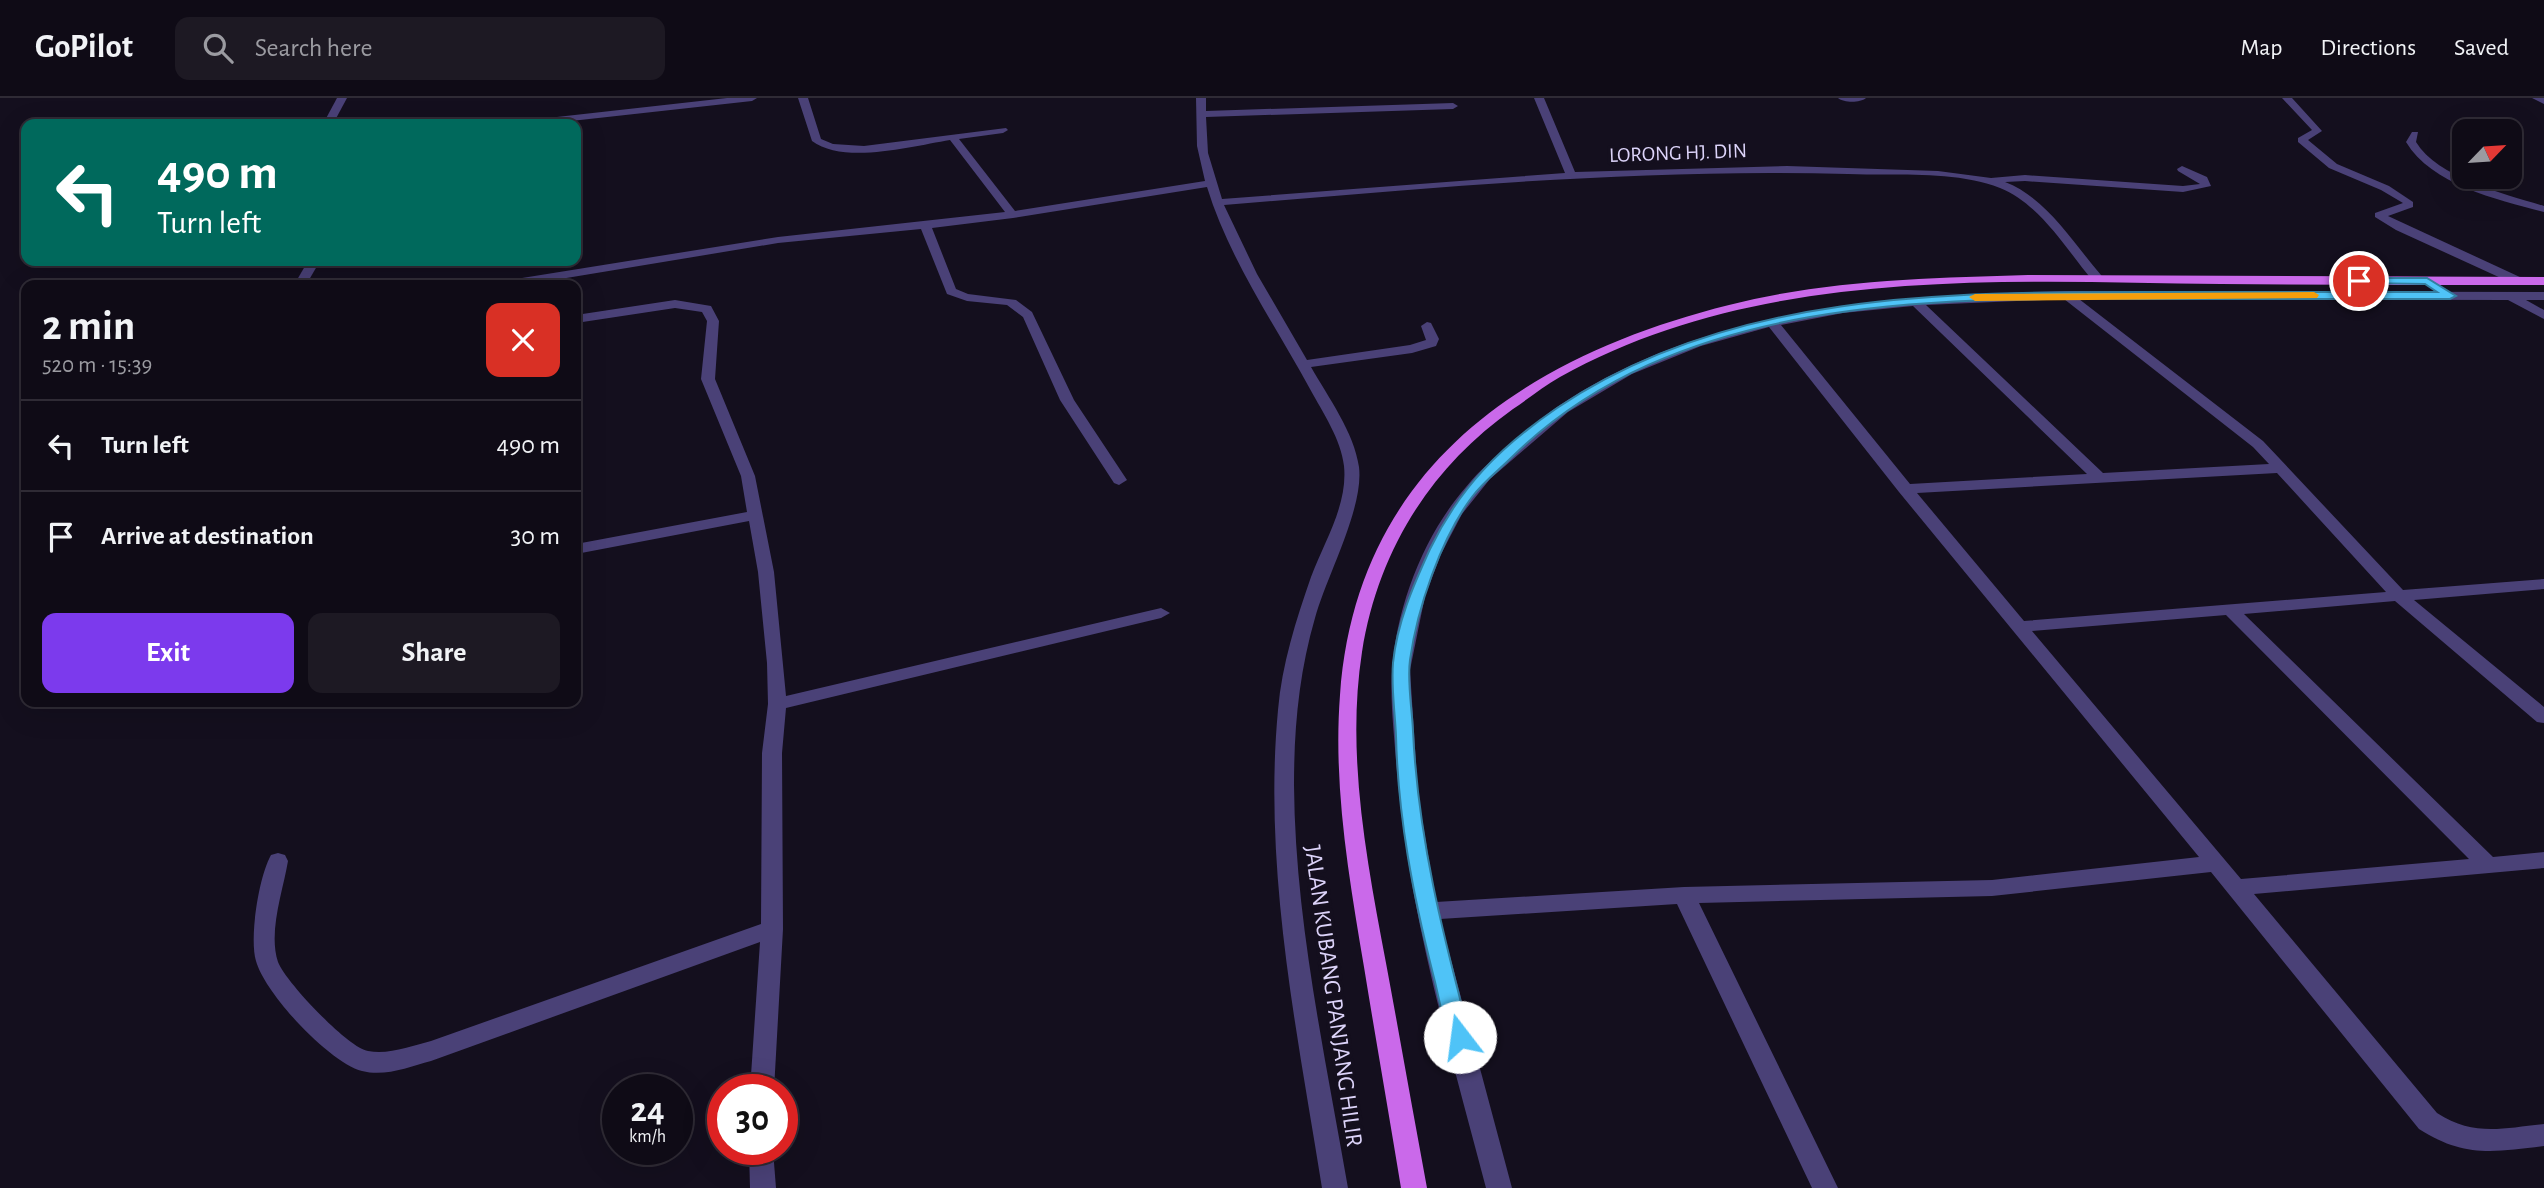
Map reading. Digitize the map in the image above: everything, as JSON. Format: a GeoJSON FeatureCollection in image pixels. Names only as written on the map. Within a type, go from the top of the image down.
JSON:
{"type":"FeatureCollection","features":[{"type":"Feature","properties":{"kind":"main road"},"geometry":{"type":"LineString","coordinates":[[1414,1188],[1359,876],[1347,737],[1352,658],[1365,596],[1392,529],[1427,477],[1506,403],[1554,373],[1595,353],[1665,327],[1737,307],[1860,288],[2097,278],[2427,281],[2514,288],[2544,281]]}},
{"type":"Feature","properties":{"kind":"street"},"geometry":{"type":"LineString","coordinates":[[331,119],[342,98]]}},
{"type":"Feature","properties":{"kind":"street"},"geometry":{"type":"LineString","coordinates":[[565,119],[752,98]]}},
{"type":"Feature","properties":{"kind":"street"},"geometry":{"type":"LineString","coordinates":[[803,98],[817,141],[827,147],[867,148],[1003,130]]}},
{"type":"Feature","properties":{"kind":"street"},"geometry":{"type":"LineString","coordinates":[[1539,98],[1572,177]]}},
{"type":"Feature","properties":{"kind":"street"},"geometry":{"type":"LineString","coordinates":[[1843,98],[1861,98]]}},
{"type":"Feature","properties":{"kind":"street"},"geometry":{"type":"LineString","coordinates":[[2287,98],[2315,125],[2317,131],[2301,140],[2325,161],[2408,202],[2409,205],[2379,215],[2514,288],[2544,296]]}},
{"type":"Feature","properties":{"kind":"street"},"geometry":{"type":"LineString","coordinates":[[2537,98],[2544,101]]}},
{"type":"Feature","properties":{"kind":"street"},"geometry":{"type":"LineString","coordinates":[[1201,106],[1453,106]]}},
{"type":"Feature","properties":{"kind":"street","name":"JALAN KUBANG PANJANG HILIR"},"geometry":{"type":"LineString","coordinates":[[1201,106],[1205,159],[1241,257],[1303,364],[1350,461],[1352,480],[1296,656],[1286,728],[1287,839],[1301,973],[1335,1188]]}},
{"type":"Feature","properties":{"kind":"street"},"geometry":{"type":"LineString","coordinates":[[2415,134],[2411,142],[2413,149],[2445,171],[2490,192],[2544,209]]}},
{"type":"Feature","properties":{"kind":"street"},"geometry":{"type":"LineString","coordinates":[[952,137],[1013,215]]}},
{"type":"Feature","properties":{"kind":"street"},"geometry":{"type":"LineString","coordinates":[[1985,180],[2025,178],[2183,189],[2206,186],[2203,179],[2182,169]]}},
{"type":"Feature","properties":{"kind":"street","name":"LORONG HJ. DIN"},"geometry":{"type":"LineString","coordinates":[[1220,202],[1572,177],[1724,170],[1807,170],[1985,180],[2025,195],[2097,278]]}},
{"type":"Feature","properties":{"kind":"street"},"geometry":{"type":"LineString","coordinates":[[551,280],[778,240],[1013,215],[1212,183]]}},
{"type":"Feature","properties":{"kind":"street"},"geometry":{"type":"LineString","coordinates":[[926,226],[951,291],[963,298],[1013,304],[1029,317],[1058,385],[1084,430],[1119,480]]}},
{"type":"Feature","properties":{"kind":"street"},"geometry":{"type":"LineString","coordinates":[[2427,281],[2450,296]]}},
{"type":"Feature","properties":{"kind":"street"},"geometry":{"type":"LineString","coordinates":[[1499,1188],[1427,911],[1407,797],[1401,664],[1414,599],[1452,517],[1468,493],[1530,432],[1604,382],[1687,345],[1772,322],[1915,301],[2067,295],[2450,296],[2514,288],[2544,315]]}},
{"type":"Feature","properties":{"kind":"street"},"geometry":{"type":"LineString","coordinates":[[2067,295],[2225,416],[2283,468],[2399,596],[2544,717]]}},
{"type":"Feature","properties":{"kind":"street"},"geometry":{"type":"LineString","coordinates":[[1915,301],[2099,478]]}},
{"type":"Feature","properties":{"kind":"street"},"geometry":{"type":"LineString","coordinates":[[581,319],[675,304],[707,309],[713,321],[708,379],[748,476],[773,622],[777,704],[772,753],[772,929],[763,1074]]}},
{"type":"Feature","properties":{"kind":"street"},"geometry":{"type":"LineString","coordinates":[[1772,322],[1904,489],[2238,887],[2428,1121],[2447,1135],[2465,1142],[2544,1135]]}},
{"type":"Feature","properties":{"kind":"street"},"geometry":{"type":"LineString","coordinates":[[1303,364],[1412,349],[1431,343],[1433,339],[1427,326]]}},
{"type":"Feature","properties":{"kind":"street"},"geometry":{"type":"LineString","coordinates":[[1904,489],[2283,468]]}},
{"type":"Feature","properties":{"kind":"street"},"geometry":{"type":"LineString","coordinates":[[581,548],[754,515]]}},
{"type":"Feature","properties":{"kind":"street"},"geometry":{"type":"LineString","coordinates":[[2019,626],[2544,584]]}},
{"type":"Feature","properties":{"kind":"street"},"geometry":{"type":"LineString","coordinates":[[2231,611],[2487,864]]}},
{"type":"Feature","properties":{"kind":"street"},"geometry":{"type":"LineString","coordinates":[[777,704],[1161,613]]}},
{"type":"Feature","properties":{"kind":"street"},"geometry":{"type":"LineString","coordinates":[[2238,887],[2544,860]]}},
{"type":"Feature","properties":{"kind":"street"},"geometry":{"type":"LineString","coordinates":[[278,861],[265,937],[268,963],[278,982],[295,1001],[358,1060],[379,1062],[431,1051],[772,929]]}},
{"type":"Feature","properties":{"kind":"street"},"geometry":{"type":"LineString","coordinates":[[1427,911],[1685,895],[1992,888],[2218,863]]}},
{"type":"Feature","properties":{"kind":"street"},"geometry":{"type":"LineString","coordinates":[[1685,895],[1825,1188]]}},
{"type":"Feature","properties":{"kind":"street"},"geometry":{"type":"LineString","coordinates":[[762,1165],[763,1188]]}},
{"type":"Feature","properties":{"kind":"slow traffic"},"geometry":{"type":"LineString","coordinates":[[1975,297],[2314,295]]}},
{"type":"Feature","properties":{"kind":"route"},"geometry":{"type":"LineString","coordinates":[[1460,1037],[1427,911],[1407,797],[1401,664],[1414,599],[1452,517],[1468,493],[1530,432],[1604,382],[1687,345],[1772,322],[1833,311],[1915,301],[2040,295],[2450,296],[2427,281],[2359,281]]}}]}
